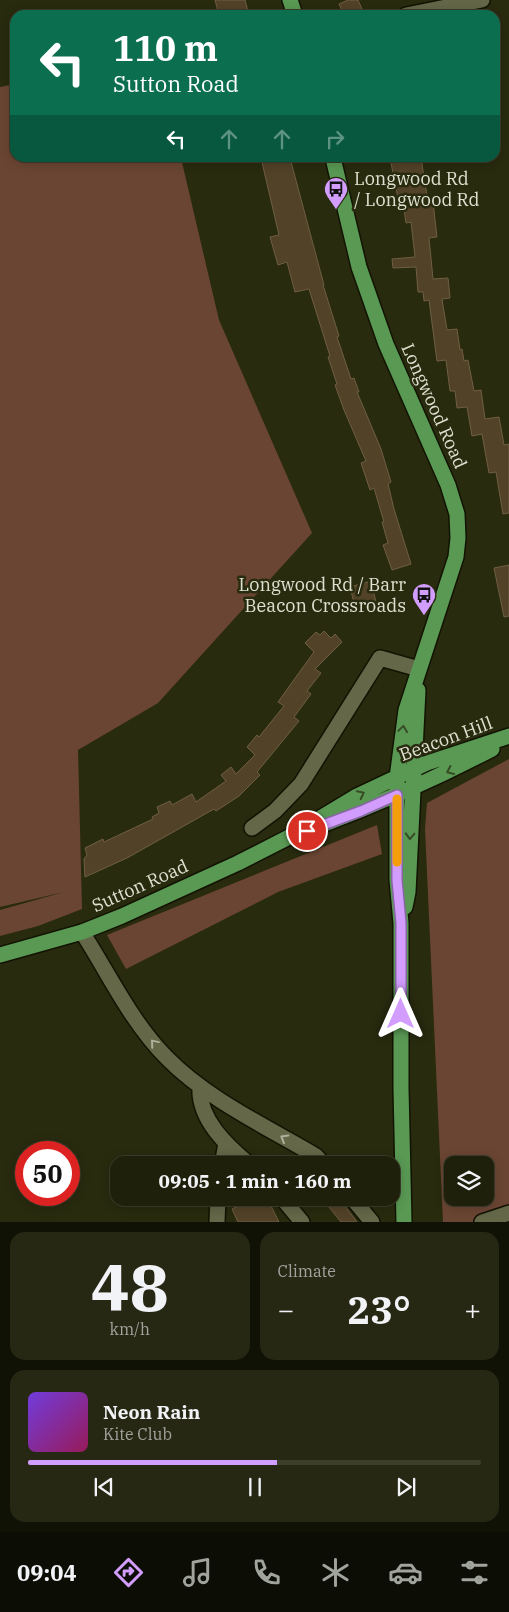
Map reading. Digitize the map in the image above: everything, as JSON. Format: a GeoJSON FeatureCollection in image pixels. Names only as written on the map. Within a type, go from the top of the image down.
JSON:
{"type":"FeatureCollection","features":[{"type":"Feature","properties":{"kind":"main road","name":"Longwood Road"},"geometry":{"type":"LineString","coordinates":[[334,162],[359,268],[386,344],[448,485],[457,514],[458,538],[456,557],[406,710],[397,778],[397,880],[401,923]]}},
{"type":"Feature","properties":{"kind":"main road","name":"Longwood Road"},"geometry":{"type":"LineString","coordinates":[[401,923],[408,892],[419,669]]}},
{"type":"Feature","properties":{"kind":"main road","name":"Beacon Hill"},"geometry":{"type":"LineString","coordinates":[[397,778],[427,763],[509,736]]}},
{"type":"Feature","properties":{"kind":"main road","name":"Beacon Hill"},"geometry":{"type":"LineString","coordinates":[[412,788],[452,770],[509,740]]}},
{"type":"Feature","properties":{"kind":"main road","name":"Sutton Road"},"geometry":{"type":"LineString","coordinates":[[0,954],[82,932],[122,916],[290,837],[357,796],[397,778]]}},
{"type":"Feature","properties":{"kind":"main road","name":"Sutton Road"},"geometry":{"type":"LineString","coordinates":[[290,837],[361,811],[412,788]]}},
{"type":"Feature","properties":{"kind":"main road"},"geometry":{"type":"LineString","coordinates":[[401,923],[401,1088],[404,1222]]}},
{"type":"Feature","properties":{"kind":"street"},"geometry":{"type":"LineString","coordinates":[[431,10],[482,0]]}},
{"type":"Feature","properties":{"kind":"street"},"geometry":{"type":"LineString","coordinates":[[252,828],[275,811],[301,784],[380,658],[419,669]]}},
{"type":"Feature","properties":{"kind":"street"},"geometry":{"type":"LineString","coordinates":[[82,932],[138,1024],[167,1058],[200,1087],[316,1156]]}},
{"type":"Feature","properties":{"kind":"street"},"geometry":{"type":"LineString","coordinates":[[200,1087],[200,1097],[204,1110],[212,1125],[226,1143],[240,1156]]}},
{"type":"Feature","properties":{"kind":"street"},"geometry":{"type":"LineString","coordinates":[[224,1156],[226,1143]]}},
{"type":"Feature","properties":{"kind":"street"},"geometry":{"type":"LineString","coordinates":[[217,1222],[218,1206]]}},
{"type":"Feature","properties":{"kind":"street"},"geometry":{"type":"LineString","coordinates":[[289,1206],[302,1222]]}},
{"type":"Feature","properties":{"kind":"street"},"geometry":{"type":"LineString","coordinates":[[359,1206],[372,1222]]}},
{"type":"Feature","properties":{"kind":"street"},"geometry":{"type":"LineString","coordinates":[[482,1222],[509,1213]]}},
{"type":"Feature","properties":{"kind":"shaded area"},"geometry":{"type":"Polygon","coordinates":[[[10,85],[10,162],[182,162],[219,320],[312,533],[158,703],[78,750],[82,909],[38,926],[0,936],[0,910],[64,892],[0,907],[0,87],[10,85]]]}},
{"type":"Feature","properties":{"kind":"shaded area"},"geometry":{"type":"Polygon","coordinates":[[[509,759],[509,1222],[443,1222],[425,829],[427,803],[509,759]]]}},
{"type":"Feature","properties":{"kind":"shaded area"},"geometry":{"type":"Polygon","coordinates":[[[377,825],[382,854],[278,892],[126,969],[107,935],[377,825]]]}},
{"type":"Feature","properties":{"kind":"building"},"geometry":{"type":"Polygon","coordinates":[[[215,0],[245,0],[248,10],[218,10],[215,0]]]}},
{"type":"Feature","properties":{"kind":"building"},"geometry":{"type":"Polygon","coordinates":[[[348,0],[358,0],[362,9],[342,10],[339,4],[348,0]]]}},
{"type":"Feature","properties":{"kind":"building"},"geometry":{"type":"Polygon","coordinates":[[[262,162],[291,162],[323,285],[339,336],[337,337],[351,379],[354,378],[359,392],[357,392],[381,449],[391,482],[388,484],[394,509],[411,564],[392,570],[383,545],[388,543],[374,488],[370,490],[361,463],[366,461],[335,385],[337,384],[328,357],[330,356],[309,289],[295,292],[287,262],[278,265],[270,237],[279,235],[262,162]]]}},
{"type":"Feature","properties":{"kind":"building"},"geometry":{"type":"Polygon","coordinates":[[[391,162],[422,162],[428,202],[433,202],[437,237],[429,238],[433,279],[448,278],[450,298],[442,299],[447,330],[457,329],[460,350],[462,349],[464,361],[468,360],[474,391],[481,390],[485,419],[499,417],[504,445],[509,444],[509,513],[503,514],[496,472],[489,473],[482,434],[472,436],[467,407],[457,408],[455,391],[450,391],[446,360],[437,361],[429,300],[424,301],[423,292],[418,292],[416,267],[393,268],[392,259],[415,257],[411,222],[406,223],[403,202],[399,203],[391,162]]]}},
{"type":"Feature","properties":{"kind":"building"},"geometry":{"type":"Polygon","coordinates":[[[509,565],[509,616],[504,617],[494,568],[509,565]]]}},
{"type":"Feature","properties":{"kind":"building"},"geometry":{"type":"Polygon","coordinates":[[[371,581],[376,602],[355,607],[350,587],[371,581]]]}},
{"type":"Feature","properties":{"kind":"building"},"geometry":{"type":"Polygon","coordinates":[[[324,631],[331,638],[335,634],[342,642],[315,669],[321,673],[307,691],[311,694],[294,717],[299,721],[257,772],[260,775],[239,796],[216,811],[214,809],[127,858],[85,877],[84,859],[87,855],[85,848],[103,839],[104,842],[153,819],[152,817],[159,813],[157,807],[170,801],[172,805],[192,794],[196,802],[226,781],[221,775],[231,767],[236,774],[255,755],[247,747],[257,735],[259,737],[284,706],[278,702],[314,652],[305,643],[316,632],[320,635],[324,631]]]}},
{"type":"Feature","properties":{"kind":"building"},"geometry":{"type":"Polygon","coordinates":[[[239,1206],[271,1206],[279,1222],[238,1222],[232,1209],[239,1206]]]}},
{"type":"Feature","properties":{"kind":"building"},"geometry":{"type":"Polygon","coordinates":[[[328,1206],[345,1206],[357,1222],[341,1222],[328,1206]]]}},
{"type":"Feature","properties":{"kind":"slow traffic"},"geometry":{"type":"LineString","coordinates":[[397,799],[397,862]]}},
{"type":"Feature","properties":{"kind":"place","name":"Longwood Rd / Longwood Rd"},"geometry":{"type":"Point","coordinates":[336,210]}},
{"type":"Feature","properties":{"kind":"place","name":"Longwood Rd / Barr Beacon Crossroads"},"geometry":{"type":"Point","coordinates":[424,616]}},
{"type":"Feature","properties":{"kind":"route"},"geometry":{"type":"LineString","coordinates":[[307,831],[397,795],[397,880],[401,923],[401,1014]]}}]}
